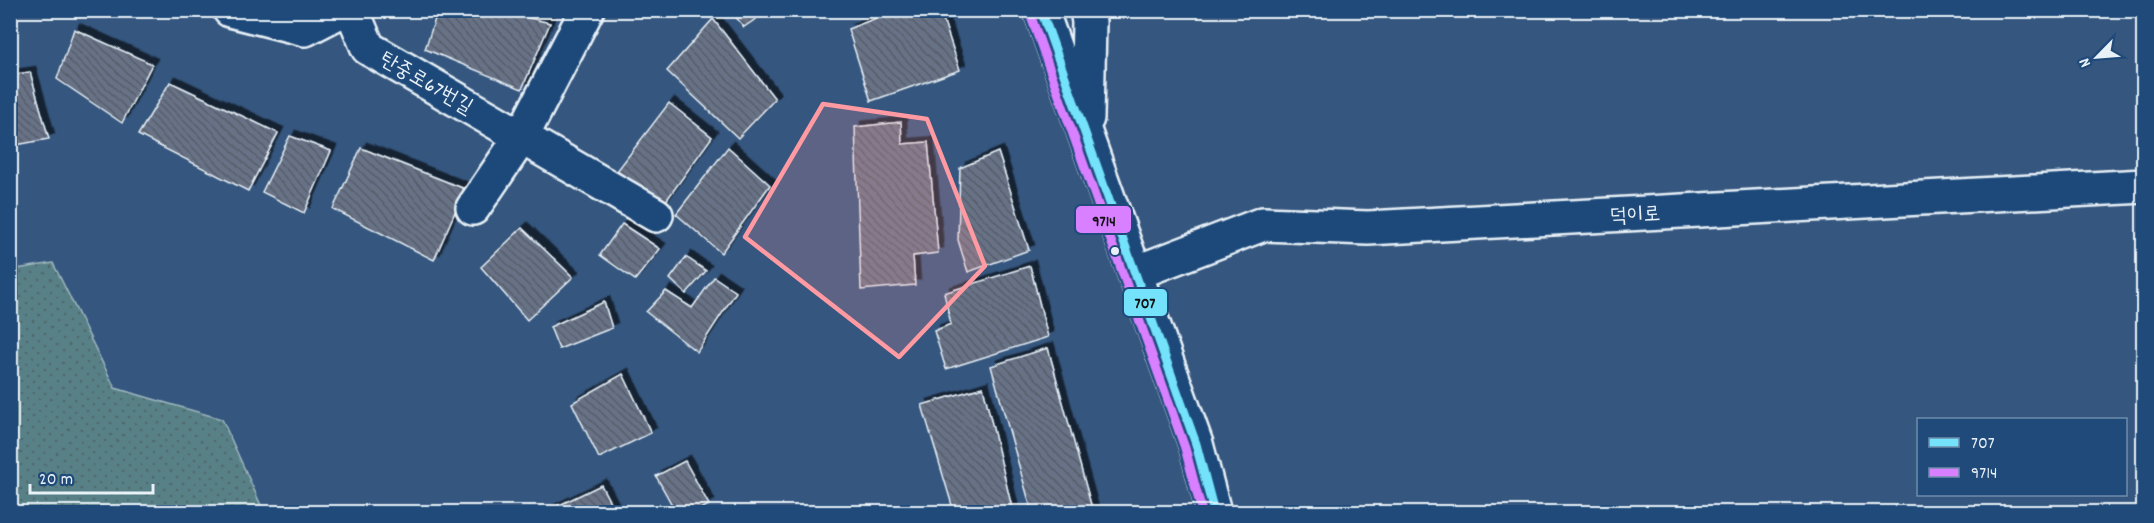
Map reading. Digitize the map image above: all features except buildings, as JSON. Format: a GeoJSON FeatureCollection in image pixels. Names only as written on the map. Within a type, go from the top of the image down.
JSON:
{"type":"FeatureCollection","features":[{"type":"Feature","properties":{"kind":"street"},"geometry":{"type":"LineString","coordinates":[[231,10],[305,29],[342,10]]}},
{"type":"Feature","properties":{"kind":"street","name":"탄중로67번길"},"geometry":{"type":"LineString","coordinates":[[352,10],[368,48],[656,215]]}},
{"type":"Feature","properties":{"kind":"street"},"geometry":{"type":"LineString","coordinates":[[473,208],[522,136],[586,10]]}},
{"type":"Feature","properties":{"kind":"street"},"geometry":{"type":"LineString","coordinates":[[1041,10],[1196,444],[1214,513]]}},
{"type":"Feature","properties":{"kind":"street"},"geometry":{"type":"LineString","coordinates":[[1086,138],[1089,22],[1087,10]]}},
{"type":"Feature","properties":{"kind":"street","name":"덕이로"},"geometry":{"type":"LineString","coordinates":[[1135,273],[1263,224],[1368,228],[2144,186]]}},
{"type":"Feature","properties":{"kind":"highlighted area"},"geometry":{"type":"Polygon","coordinates":[[[823,104],[927,119],[985,266],[899,357],[745,237],[823,104]]]}},
{"type":"Feature","properties":{"kind":"green space"},"geometry":{"type":"Polygon","coordinates":[[[53,263],[115,388],[222,419],[264,512],[11,512],[11,270],[53,263]]]}},
{"type":"Feature","properties":{"kind":"transit line","name":"707"},"geometry":{"type":"LineString","coordinates":[[1041,10],[1196,444],[1214,512]]}},
{"type":"Feature","properties":{"kind":"transit line","name":"9714"},"geometry":{"type":"LineString","coordinates":[[1030,14],[1185,448],[1202,512]]}}]}
